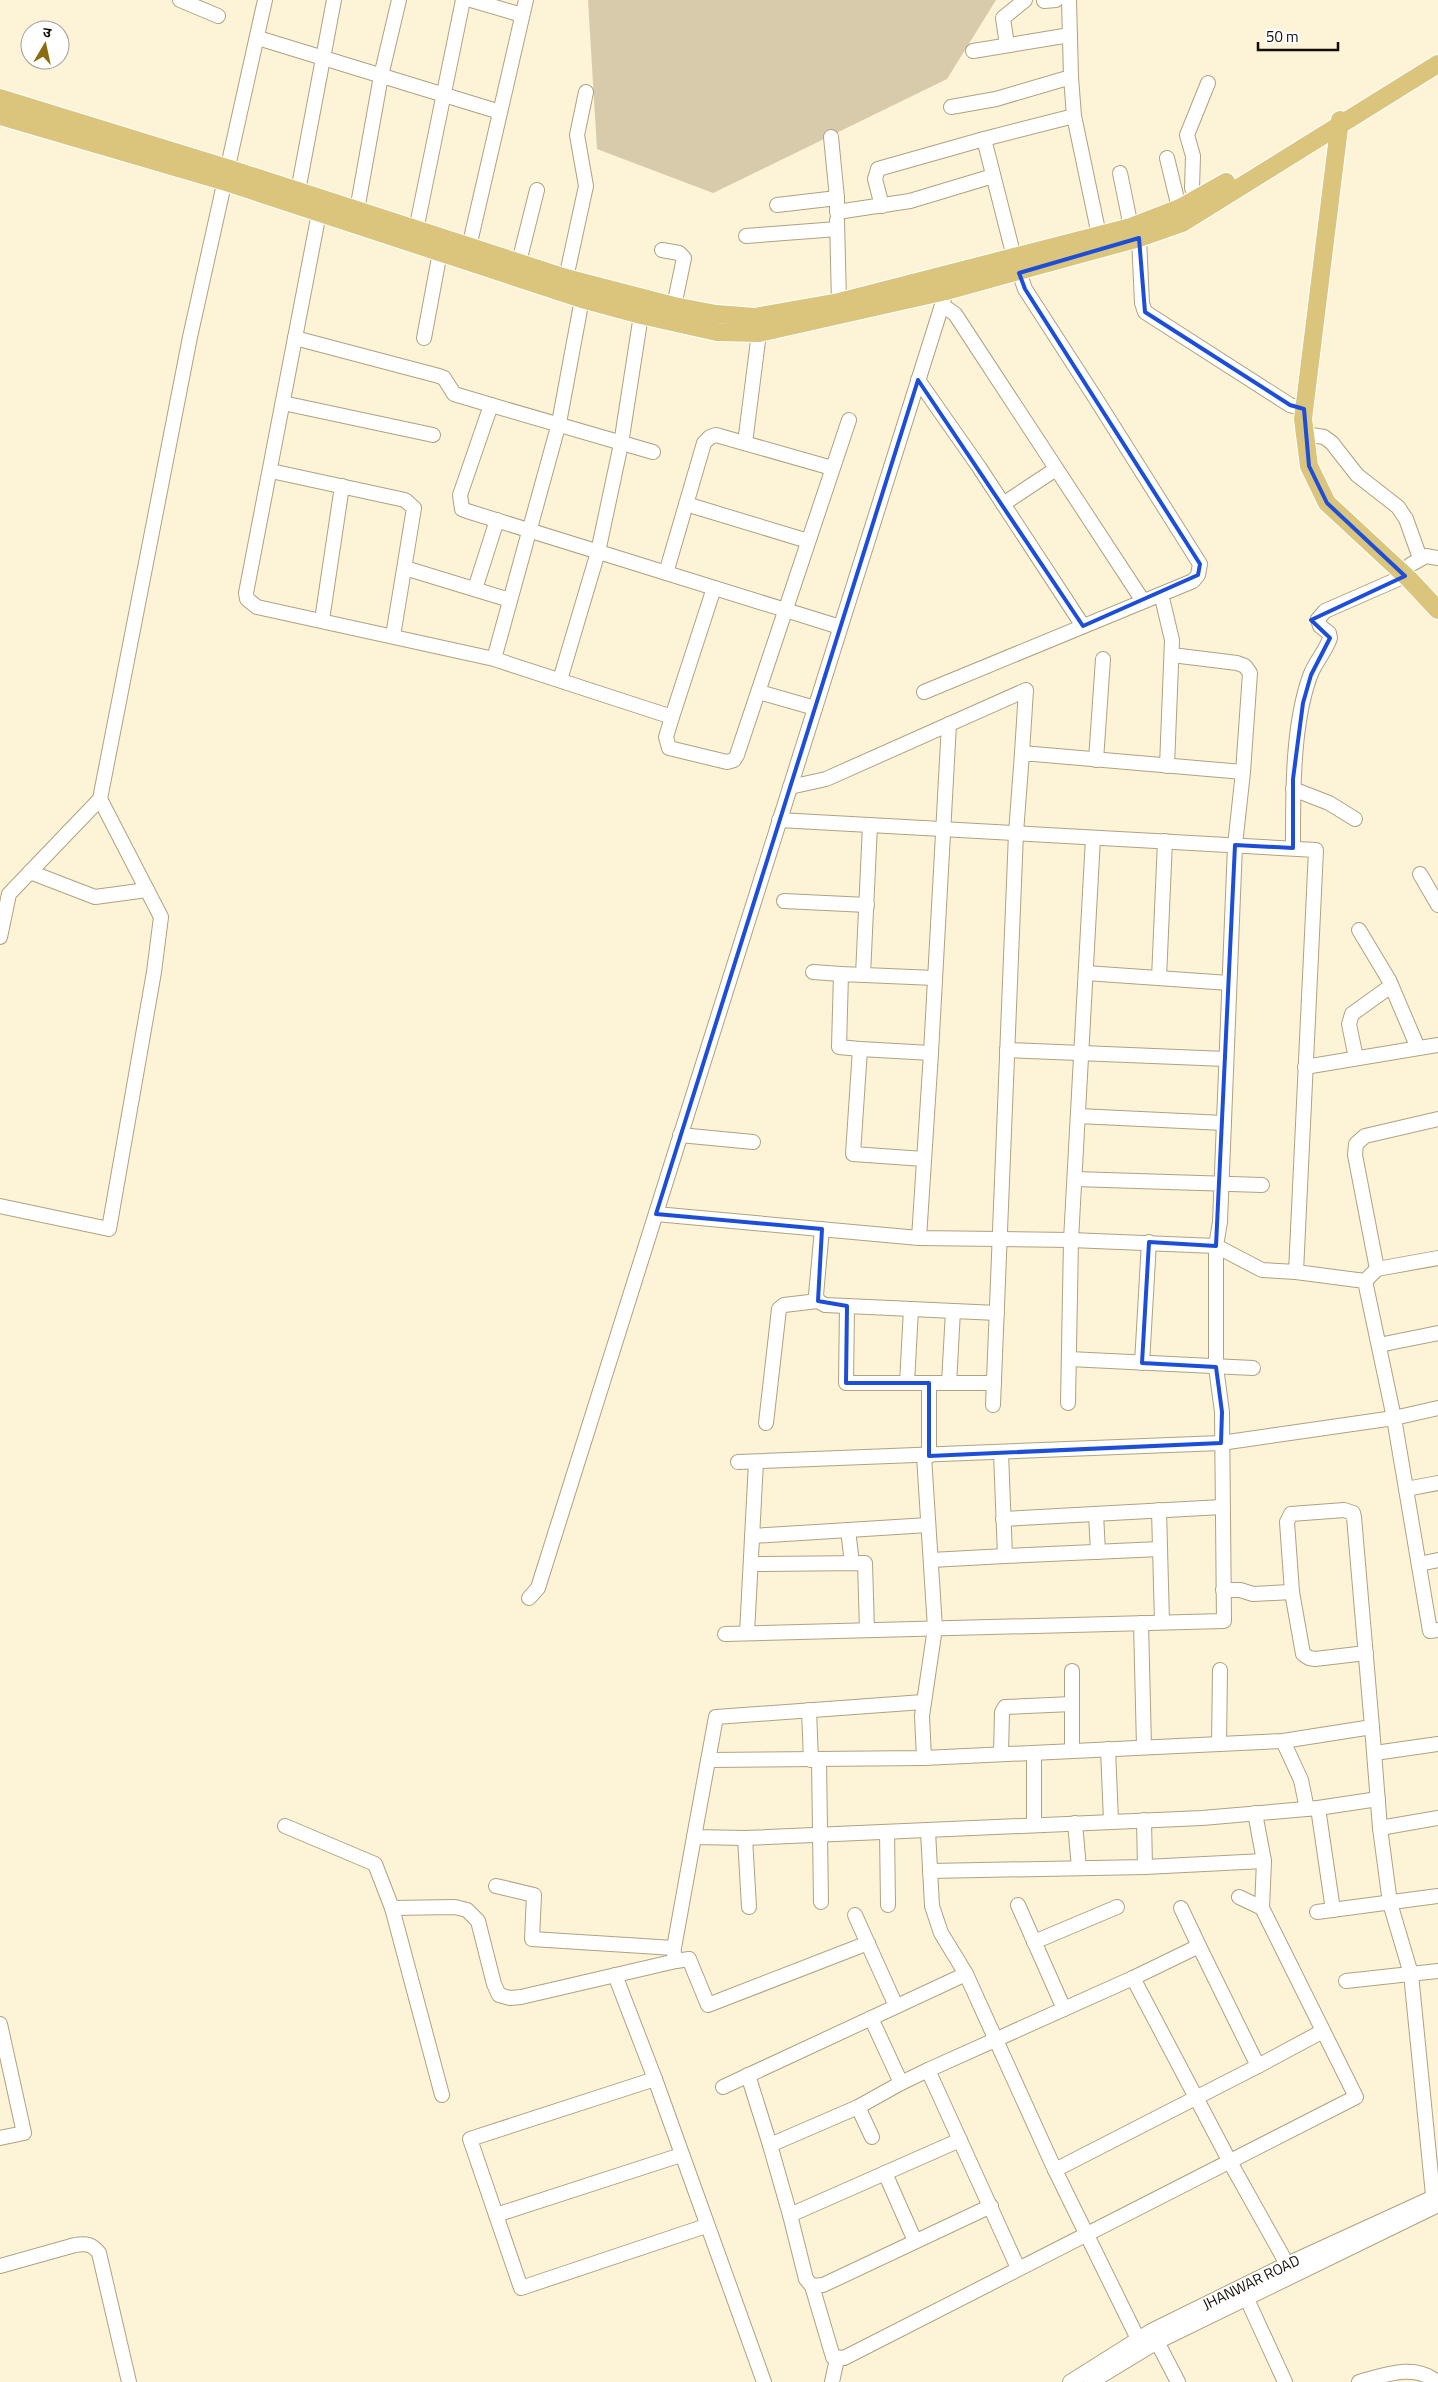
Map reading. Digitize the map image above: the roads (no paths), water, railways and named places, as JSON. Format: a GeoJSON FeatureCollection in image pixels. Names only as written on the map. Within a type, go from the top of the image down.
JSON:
{"type":"FeatureCollection","features":[{"type":"Feature","properties":{"kind":"main road"},"geometry":{"type":"LineString","coordinates":[[1016,265],[1135,233],[1181,215],[1340,119],[1438,51]]}},
{"type":"Feature","properties":{"kind":"main road"},"geometry":{"type":"LineString","coordinates":[[1181,215],[1197,199],[1438,64]]}},
{"type":"Feature","properties":{"kind":"main road"},"geometry":{"type":"LineString","coordinates":[[0,98],[225,174],[319,212],[582,299],[717,332],[943,291],[1099,235],[1135,233]]}},
{"type":"Feature","properties":{"kind":"main road"},"geometry":{"type":"LineString","coordinates":[[0,116],[298,191],[566,278],[757,325],[839,302],[943,291]]}},
{"type":"Feature","properties":{"kind":"main road"},"geometry":{"type":"LineString","coordinates":[[1340,119],[1304,409],[1309,466],[1334,501],[1412,566],[1438,595]]}},
{"type":"Feature","properties":{"kind":"main road"},"geometry":{"type":"LineString","coordinates":[[1412,566],[1438,610]]}},
{"type":"Feature","properties":{"kind":"street"},"geometry":{"type":"LineString","coordinates":[[180,0],[218,16]]}},
{"type":"Feature","properties":{"kind":"street"},"geometry":{"type":"LineString","coordinates":[[0,937],[9,894],[100,799],[190,337],[265,0]]}},
{"type":"Feature","properties":{"kind":"street"},"geometry":{"type":"LineString","coordinates":[[298,191],[334,0]]}},
{"type":"Feature","properties":{"kind":"street"},"geometry":{"type":"LineString","coordinates":[[356,210],[381,76],[399,0]]}},
{"type":"Feature","properties":{"kind":"street"},"geometry":{"type":"LineString","coordinates":[[416,230],[463,0]]}},
{"type":"Feature","properties":{"kind":"street"},"geometry":{"type":"LineString","coordinates":[[470,0],[522,15]]}},
{"type":"Feature","properties":{"kind":"street"},"geometry":{"type":"LineString","coordinates":[[469,247],[526,0]]}},
{"type":"Feature","properties":{"kind":"street"},"geometry":{"type":"LineString","coordinates":[[1007,45],[1002,18],[1025,0]]}},
{"type":"Feature","properties":{"kind":"street"},"geometry":{"type":"LineString","coordinates":[[1069,0],[1074,116],[1099,235]]}},
{"type":"Feature","properties":{"kind":"street"},"geometry":{"type":"LineString","coordinates":[[973,51],[1070,35]]}},
{"type":"Feature","properties":{"kind":"street"},"geometry":{"type":"LineString","coordinates":[[258,38],[500,112]]}},
{"type":"Feature","properties":{"kind":"street"},"geometry":{"type":"LineString","coordinates":[[951,107],[996,99],[1071,77]]}},
{"type":"Feature","properties":{"kind":"street"},"geometry":{"type":"LineString","coordinates":[[1197,199],[1192,188],[1193,156],[1187,135],[1208,83]]}},
{"type":"Feature","properties":{"kind":"street"},"geometry":{"type":"LineString","coordinates":[[566,278],[586,186],[577,135],[586,92]]}},
{"type":"Feature","properties":{"kind":"street"},"geometry":{"type":"LineString","coordinates":[[882,206],[875,178],[878,169],[1074,116]]}},
{"type":"Feature","properties":{"kind":"street"},"geometry":{"type":"LineString","coordinates":[[831,137],[837,205],[839,302]]}},
{"type":"Feature","properties":{"kind":"street"},"geometry":{"type":"LineString","coordinates":[[924,692],[1193,581],[1198,575],[1200,564],[1025,289],[1016,265],[984,139]]}},
{"type":"Feature","properties":{"kind":"street"},"geometry":{"type":"LineString","coordinates":[[1167,158],[1181,215]]}},
{"type":"Feature","properties":{"kind":"street"},"geometry":{"type":"LineString","coordinates":[[1120,173],[1135,233],[1142,303],[1145,312],[1290,405],[1304,409]]}},
{"type":"Feature","properties":{"kind":"street"},"geometry":{"type":"LineString","coordinates":[[777,205],[882,206],[910,201],[993,176]]}},
{"type":"Feature","properties":{"kind":"street"},"geometry":{"type":"LineString","coordinates":[[519,262],[537,190]]}},
{"type":"Feature","properties":{"kind":"street"},"geometry":{"type":"LineString","coordinates":[[319,212],[271,471],[246,593],[248,599],[257,607],[494,659],[672,718]]}},
{"type":"Feature","properties":{"kind":"street"},"geometry":{"type":"LineString","coordinates":[[746,236],[838,229]]}},
{"type":"Feature","properties":{"kind":"street"},"geometry":{"type":"LineString","coordinates":[[662,250],[679,254],[684,258],[674,306]]}},
{"type":"Feature","properties":{"kind":"street"},"geometry":{"type":"LineString","coordinates":[[424,338],[440,252]]}},
{"type":"Feature","properties":{"kind":"street"},"geometry":{"type":"LineString","coordinates":[[943,291],[955,314],[1143,601]]}},
{"type":"Feature","properties":{"kind":"street"},"geometry":{"type":"LineString","coordinates":[[528,1598],[538,1588],[918,380],[943,291]]}},
{"type":"Feature","properties":{"kind":"street"},"geometry":{"type":"LineString","coordinates":[[494,659],[559,423],[582,299]]}},
{"type":"Feature","properties":{"kind":"street"},"geometry":{"type":"LineString","coordinates":[[560,680],[598,552],[621,444],[642,315]]}},
{"type":"Feature","properties":{"kind":"street"},"geometry":{"type":"LineString","coordinates":[[745,443],[757,325]]}},
{"type":"Feature","properties":{"kind":"street"},"geometry":{"type":"LineString","coordinates":[[295,338],[439,376],[444,378],[454,394],[559,423],[621,444],[653,452]]}},
{"type":"Feature","properties":{"kind":"street"},"geometry":{"type":"LineString","coordinates":[[918,380],[1083,626]]}},
{"type":"Feature","properties":{"kind":"street"},"geometry":{"type":"LineString","coordinates":[[283,403],[433,435]]}},
{"type":"Feature","properties":{"kind":"street"},"geometry":{"type":"LineString","coordinates":[[491,405],[460,495],[462,509],[840,627]]}},
{"type":"Feature","properties":{"kind":"street"},"geometry":{"type":"LineString","coordinates":[[714,588],[666,737],[669,748],[727,762],[734,760],[759,692],[784,610],[848,420]]}},
{"type":"Feature","properties":{"kind":"street"},"geometry":{"type":"LineString","coordinates":[[1305,434],[1324,437],[1332,443],[1357,475],[1398,507],[1406,519],[1412,566]]}},
{"type":"Feature","properties":{"kind":"street"},"geometry":{"type":"LineString","coordinates":[[666,573],[704,443],[710,437],[716,435],[832,468]]}},
{"type":"Feature","properties":{"kind":"street"},"geometry":{"type":"LineString","coordinates":[[1002,504],[1056,469]]}},
{"type":"Feature","properties":{"kind":"street"},"geometry":{"type":"LineString","coordinates":[[271,471],[405,500],[414,508],[393,636]]}},
{"type":"Feature","properties":{"kind":"street"},"geometry":{"type":"LineString","coordinates":[[322,620],[342,486]]}},
{"type":"Feature","properties":{"kind":"street"},"geometry":{"type":"LineString","coordinates":[[686,504],[808,541]]}},
{"type":"Feature","properties":{"kind":"street"},"geometry":{"type":"LineString","coordinates":[[475,589],[496,520]]}},
{"type":"Feature","properties":{"kind":"street"},"geometry":{"type":"LineString","coordinates":[[1293,848],[1293,789],[1305,694],[1310,675],[1330,638],[1329,633],[1318,622],[1321,614],[1412,566],[1426,556],[1438,558]]}},
{"type":"Feature","properties":{"kind":"street"},"geometry":{"type":"LineString","coordinates":[[405,568],[510,600]]}},
{"type":"Feature","properties":{"kind":"street"},"geometry":{"type":"LineString","coordinates":[[1163,602],[1169,623],[1172,654],[1166,766]]}},
{"type":"Feature","properties":{"kind":"street"},"geometry":{"type":"LineString","coordinates":[[725,1634],[1224,1621],[1222,1412],[1216,1367],[1216,1246],[1220,1222],[1235,845],[1243,772],[1250,673],[1244,666],[1237,663],[1172,654]]}},
{"type":"Feature","properties":{"kind":"street"},"geometry":{"type":"LineString","coordinates":[[1096,760],[1103,659]]}},
{"type":"Feature","properties":{"kind":"street"},"geometry":{"type":"LineString","coordinates":[[790,787],[826,779],[1026,690],[1016,833],[993,1406]]}},
{"type":"Feature","properties":{"kind":"street"},"geometry":{"type":"LineString","coordinates":[[759,692],[815,708]]}},
{"type":"Feature","properties":{"kind":"street"},"geometry":{"type":"LineString","coordinates":[[919,1238],[949,724]]}},
{"type":"Feature","properties":{"kind":"street"},"geometry":{"type":"LineString","coordinates":[[1022,753],[1243,772]]}},
{"type":"Feature","properties":{"kind":"street"},"geometry":{"type":"LineString","coordinates":[[1293,789],[1329,804],[1355,819]]}},
{"type":"Feature","properties":{"kind":"street"},"geometry":{"type":"LineString","coordinates":[[0,1206],[108,1229],[162,917],[100,799]]}},
{"type":"Feature","properties":{"kind":"street"},"geometry":{"type":"LineString","coordinates":[[779,820],[1316,850],[1296,1272]]}},
{"type":"Feature","properties":{"kind":"street"},"geometry":{"type":"LineString","coordinates":[[863,975],[870,825]]}},
{"type":"Feature","properties":{"kind":"street"},"geometry":{"type":"LineString","coordinates":[[1068,1403],[1072,1240],[1093,838]]}},
{"type":"Feature","properties":{"kind":"street"},"geometry":{"type":"LineString","coordinates":[[1159,978],[1165,841]]}},
{"type":"Feature","properties":{"kind":"street"},"geometry":{"type":"LineString","coordinates":[[30,872],[95,897],[147,890]]}},
{"type":"Feature","properties":{"kind":"street"},"geometry":{"type":"LineString","coordinates":[[1420,874],[1438,904]]}},
{"type":"Feature","properties":{"kind":"street"},"geometry":{"type":"LineString","coordinates":[[784,901],[867,905]]}},
{"type":"Feature","properties":{"kind":"street"},"geometry":{"type":"LineString","coordinates":[[1359,930],[1391,986],[1418,1048]]}},
{"type":"Feature","properties":{"kind":"street"},"geometry":{"type":"LineString","coordinates":[[813,972],[935,978]]}},
{"type":"Feature","properties":{"kind":"street"},"geometry":{"type":"LineString","coordinates":[[1086,973],[1229,983]]}},
{"type":"Feature","properties":{"kind":"street"},"geometry":{"type":"LineString","coordinates":[[842,974],[839,1047],[931,1053]]}},
{"type":"Feature","properties":{"kind":"street"},"geometry":{"type":"LineString","coordinates":[[1356,1058],[1349,1024],[1352,1014],[1391,986]]}},
{"type":"Feature","properties":{"kind":"street"},"geometry":{"type":"LineString","coordinates":[[1306,1067],[1438,1045]]}},
{"type":"Feature","properties":{"kind":"street"},"geometry":{"type":"LineString","coordinates":[[860,1049],[853,1154],[924,1159]]}},
{"type":"Feature","properties":{"kind":"street"},"geometry":{"type":"LineString","coordinates":[[1007,1050],[1226,1058]]}},
{"type":"Feature","properties":{"kind":"street"},"geometry":{"type":"LineString","coordinates":[[1078,1116],[1224,1123]]}},
{"type":"Feature","properties":{"kind":"street"},"geometry":{"type":"LineString","coordinates":[[1377,1269],[1355,1155],[1356,1144],[1365,1136],[1438,1119]]}},
{"type":"Feature","properties":{"kind":"street"},"geometry":{"type":"LineString","coordinates":[[680,1135],[753,1142]]}},
{"type":"Feature","properties":{"kind":"street"},"geometry":{"type":"LineString","coordinates":[[1075,1179],[1262,1185]]}},
{"type":"Feature","properties":{"kind":"street"},"geometry":{"type":"LineString","coordinates":[[656,1214],[919,1238],[1149,1242],[1216,1246],[1262,1270],[1296,1272],[1365,1281]]}},
{"type":"Feature","properties":{"kind":"street"},"geometry":{"type":"LineString","coordinates":[[818,1301],[816,1295],[822,1229]]}},
{"type":"Feature","properties":{"kind":"street"},"geometry":{"type":"LineString","coordinates":[[1142,1363],[1149,1242]]}},
{"type":"Feature","properties":{"kind":"street"},"geometry":{"type":"LineString","coordinates":[[1365,1281],[1377,1269],[1438,1258]]}},
{"type":"Feature","properties":{"kind":"street"},"geometry":{"type":"LineString","coordinates":[[1365,1281],[1394,1418],[1430,1631],[1438,1630]]}},
{"type":"Feature","properties":{"kind":"street"},"geometry":{"type":"LineString","coordinates":[[766,1422],[779,1308],[784,1305],[818,1301],[825,1305],[997,1312]]}},
{"type":"Feature","properties":{"kind":"street"},"geometry":{"type":"LineString","coordinates":[[847,1306],[846,1383],[994,1384]]}},
{"type":"Feature","properties":{"kind":"street"},"geometry":{"type":"LineString","coordinates":[[907,1383],[911,1309]]}},
{"type":"Feature","properties":{"kind":"street"},"geometry":{"type":"LineString","coordinates":[[949,1383],[953,1311]]}},
{"type":"Feature","properties":{"kind":"street"},"geometry":{"type":"LineString","coordinates":[[1379,1345],[1438,1333]]}},
{"type":"Feature","properties":{"kind":"street"},"geometry":{"type":"LineString","coordinates":[[1069,1359],[1253,1368]]}},
{"type":"Feature","properties":{"kind":"street"},"geometry":{"type":"LineString","coordinates":[[924,1758],[923,1702],[935,1628],[928,1525],[929,1383]]}},
{"type":"Feature","properties":{"kind":"street"},"geometry":{"type":"LineString","coordinates":[[738,1462],[1221,1443],[1394,1418],[1438,1408]]}},
{"type":"Feature","properties":{"kind":"street"},"geometry":{"type":"LineString","coordinates":[[1001,1453],[1005,1556]]}},
{"type":"Feature","properties":{"kind":"street"},"geometry":{"type":"LineString","coordinates":[[747,1633],[756,1462]]}},
{"type":"Feature","properties":{"kind":"street"},"geometry":{"type":"LineString","coordinates":[[1406,1489],[1438,1483]]}},
{"type":"Feature","properties":{"kind":"street"},"geometry":{"type":"LineString","coordinates":[[1004,1518],[1222,1507]]}},
{"type":"Feature","properties":{"kind":"street"},"geometry":{"type":"LineString","coordinates":[[1159,1510],[1162,1622]]}},
{"type":"Feature","properties":{"kind":"street"},"geometry":{"type":"LineString","coordinates":[[1366,1653],[1309,1658],[1301,1648],[1292,1592],[1286,1522],[1288,1516],[1292,1514],[1344,1510],[1352,1513],[1366,1653],[1375,1753],[1380,1828],[1390,1903],[1411,1974],[1436,2198]]}},
{"type":"Feature","properties":{"kind":"street"},"geometry":{"type":"LineString","coordinates":[[1096,1514],[1098,1552]]}},
{"type":"Feature","properties":{"kind":"street"},"geometry":{"type":"LineString","coordinates":[[752,1536],[928,1525]]}},
{"type":"Feature","properties":{"kind":"street"},"geometry":{"type":"LineString","coordinates":[[848,1530],[852,1563]]}},
{"type":"Feature","properties":{"kind":"street"},"geometry":{"type":"LineString","coordinates":[[931,1560],[1160,1549]]}},
{"type":"Feature","properties":{"kind":"street"},"geometry":{"type":"LineString","coordinates":[[1419,1564],[1438,1560]]}},
{"type":"Feature","properties":{"kind":"street"},"geometry":{"type":"LineString","coordinates":[[751,1564],[865,1563],[867,1630]]}},
{"type":"Feature","properties":{"kind":"street"},"geometry":{"type":"LineString","coordinates":[[1223,1590],[1240,1590],[1253,1594],[1292,1592]]}},
{"type":"Feature","properties":{"kind":"street"},"geometry":{"type":"LineString","coordinates":[[1141,1623],[1144,1747]]}},
{"type":"Feature","properties":{"kind":"street"},"geometry":{"type":"LineString","coordinates":[[1219,1744],[1220,1670]]}},
{"type":"Feature","properties":{"kind":"street"},"geometry":{"type":"LineString","coordinates":[[1072,1671],[1072,1751]]}},
{"type":"Feature","properties":{"kind":"street"},"geometry":{"type":"LineString","coordinates":[[675,1954],[716,1717],[923,1702]]}},
{"type":"Feature","properties":{"kind":"street"},"geometry":{"type":"LineString","coordinates":[[1002,1754],[1002,1712],[1005,1707],[1072,1704]]}},
{"type":"Feature","properties":{"kind":"street"},"geometry":{"type":"LineString","coordinates":[[809,1710],[815,1759],[820,1834],[821,1902]]}},
{"type":"Feature","properties":{"kind":"street"},"geometry":{"type":"LineString","coordinates":[[708,1760],[924,1758],[1283,1741],[1372,1727]]}},
{"type":"Feature","properties":{"kind":"street"},"geometry":{"type":"LineString","coordinates":[[1283,1741],[1312,1809],[1332,1910]]}},
{"type":"Feature","properties":{"kind":"street"},"geometry":{"type":"LineString","coordinates":[[1375,1753],[1438,1744]]}},
{"type":"Feature","properties":{"kind":"street"},"geometry":{"type":"LineString","coordinates":[[1108,1749],[1111,1821]]}},
{"type":"Feature","properties":{"kind":"street"},"geometry":{"type":"LineString","coordinates":[[1034,1753],[1034,1824]]}},
{"type":"Feature","properties":{"kind":"street"},"geometry":{"type":"LineString","coordinates":[[694,1837],[745,1838],[1144,1820],[1312,1809],[1378,1799]]}},
{"type":"Feature","properties":{"kind":"street"},"geometry":{"type":"LineString","coordinates":[[748,2075],[790,2215],[806,2279],[812,2286],[833,2357],[837,2359],[844,2358],[1356,2097],[1262,1908],[1264,1861],[1255,1813]]}},
{"type":"Feature","properties":{"kind":"street"},"geometry":{"type":"LineString","coordinates":[[1380,1828],[1438,1818]]}},
{"type":"Feature","properties":{"kind":"street"},"geometry":{"type":"LineString","coordinates":[[1144,1820],[1145,1867]]}},
{"type":"Feature","properties":{"kind":"street"},"geometry":{"type":"LineString","coordinates":[[1075,1823],[1079,1868]]}},
{"type":"Feature","properties":{"kind":"street"},"geometry":{"type":"LineString","coordinates":[[285,1826],[375,1864],[392,1908],[442,2095]]}},
{"type":"Feature","properties":{"kind":"street"},"geometry":{"type":"LineString","coordinates":[[928,1831],[932,1906],[941,1933],[966,1974],[1055,2170],[1138,2339]]}},
{"type":"Feature","properties":{"kind":"street"},"geometry":{"type":"LineString","coordinates":[[887,1832],[888,1905]]}},
{"type":"Feature","properties":{"kind":"street"},"geometry":{"type":"LineString","coordinates":[[745,1838],[749,1907]]}},
{"type":"Feature","properties":{"kind":"street"},"geometry":{"type":"LineString","coordinates":[[930,1871],[1145,1867],[1264,1861]]}},
{"type":"Feature","properties":{"kind":"street"},"geometry":{"type":"LineString","coordinates":[[496,1886],[534,1895],[532,1940],[675,1954],[689,1959],[708,2005],[868,1943]]}},
{"type":"Feature","properties":{"kind":"street"},"geometry":{"type":"LineString","coordinates":[[1317,1912],[1438,1896]]}},
{"type":"Feature","properties":{"kind":"street"},"geometry":{"type":"LineString","coordinates":[[1239,1897],[1262,1908]]}},
{"type":"Feature","properties":{"kind":"street"},"geometry":{"type":"LineString","coordinates":[[1018,1904],[1064,2009]]}},
{"type":"Feature","properties":{"kind":"street"},"geometry":{"type":"LineString","coordinates":[[392,1908],[455,1907],[467,1910],[478,1921],[494,1984],[499,1995],[510,1998],[615,1975],[675,1954]]}},
{"type":"Feature","properties":{"kind":"street"},"geometry":{"type":"LineString","coordinates":[[1034,1942],[1117,1907]]}},
{"type":"Feature","properties":{"kind":"street"},"geometry":{"type":"LineString","coordinates":[[1181,1908],[1258,2066]]}},
{"type":"Feature","properties":{"kind":"street"},"geometry":{"type":"LineString","coordinates":[[855,1915],[896,2006]]}},
{"type":"Feature","properties":{"kind":"street"},"geometry":{"type":"LineString","coordinates":[[770,2145],[858,2107],[928,2070],[1134,1978],[1199,1946]]}},
{"type":"Feature","properties":{"kind":"street"},"geometry":{"type":"LineString","coordinates":[[1346,1981],[1438,1971]]}},
{"type":"Feature","properties":{"kind":"street"},"geometry":{"type":"LineString","coordinates":[[723,2087],[966,1974]]}},
{"type":"Feature","properties":{"kind":"street"},"geometry":{"type":"LineString","coordinates":[[615,1975],[655,2079],[706,2226],[764,2382]]}},
{"type":"Feature","properties":{"kind":"street"},"geometry":{"type":"LineString","coordinates":[[1134,1978],[1230,2162],[1287,2264]]}},
{"type":"Feature","properties":{"kind":"street"},"geometry":{"type":"LineString","coordinates":[[870,2018],[901,2083]]}},
{"type":"Feature","properties":{"kind":"street"},"geometry":{"type":"LineString","coordinates":[[0,2024],[4,2064],[24,2133],[0,2138]]}},
{"type":"Feature","properties":{"kind":"street"},"geometry":{"type":"LineString","coordinates":[[1055,2170],[1323,2031]]}},
{"type":"Feature","properties":{"kind":"street"},"geometry":{"type":"LineString","coordinates":[[928,2070],[1018,2268]]}},
{"type":"Feature","properties":{"kind":"street"},"geometry":{"type":"LineString","coordinates":[[655,2079],[470,2139],[521,2288],[706,2226]]}},
{"type":"Feature","properties":{"kind":"street"},"geometry":{"type":"LineString","coordinates":[[858,2107],[872,2137]]}},
{"type":"Feature","properties":{"kind":"street"},"geometry":{"type":"LineString","coordinates":[[790,2215],[960,2140]]}},
{"type":"Feature","properties":{"kind":"street"},"geometry":{"type":"LineString","coordinates":[[496,2215],[681,2155]]}},
{"type":"Feature","properties":{"kind":"street"},"geometry":{"type":"LineString","coordinates":[[885,2174],[915,2241]]}},
{"type":"Feature","properties":{"kind":"street","name":"JHANWAR ROAD"},"geometry":{"type":"LineString","coordinates":[[1091,2382],[1154,2336],[1287,2264],[1436,2198]]}},
{"type":"Feature","properties":{"kind":"street","name":"JHANWAR ROAD"},"geometry":{"type":"LineString","coordinates":[[1070,2382],[1138,2339],[1154,2336],[1246,2297],[1436,2198]]}},
{"type":"Feature","properties":{"kind":"street"},"geometry":{"type":"LineString","coordinates":[[812,2286],[823,2285],[991,2206]]}},
{"type":"Feature","properties":{"kind":"street"},"geometry":{"type":"LineString","coordinates":[[0,2266],[84,2243],[95,2248],[99,2253],[129,2382]]}},
{"type":"Feature","properties":{"kind":"street"},"geometry":{"type":"LineString","coordinates":[[1246,2297],[1285,2382]]}},
{"type":"Feature","properties":{"kind":"street"},"geometry":{"type":"LineString","coordinates":[[1154,2336],[1178,2382]]}},
{"type":"Feature","properties":{"kind":"street"},"geometry":{"type":"LineString","coordinates":[[832,2382],[837,2359]]}},
{"type":"Feature","properties":{"kind":"street"},"geometry":{"type":"LineString","coordinates":[[1359,2382],[1396,2378],[1423,2372],[1437,2382]]}}]}
